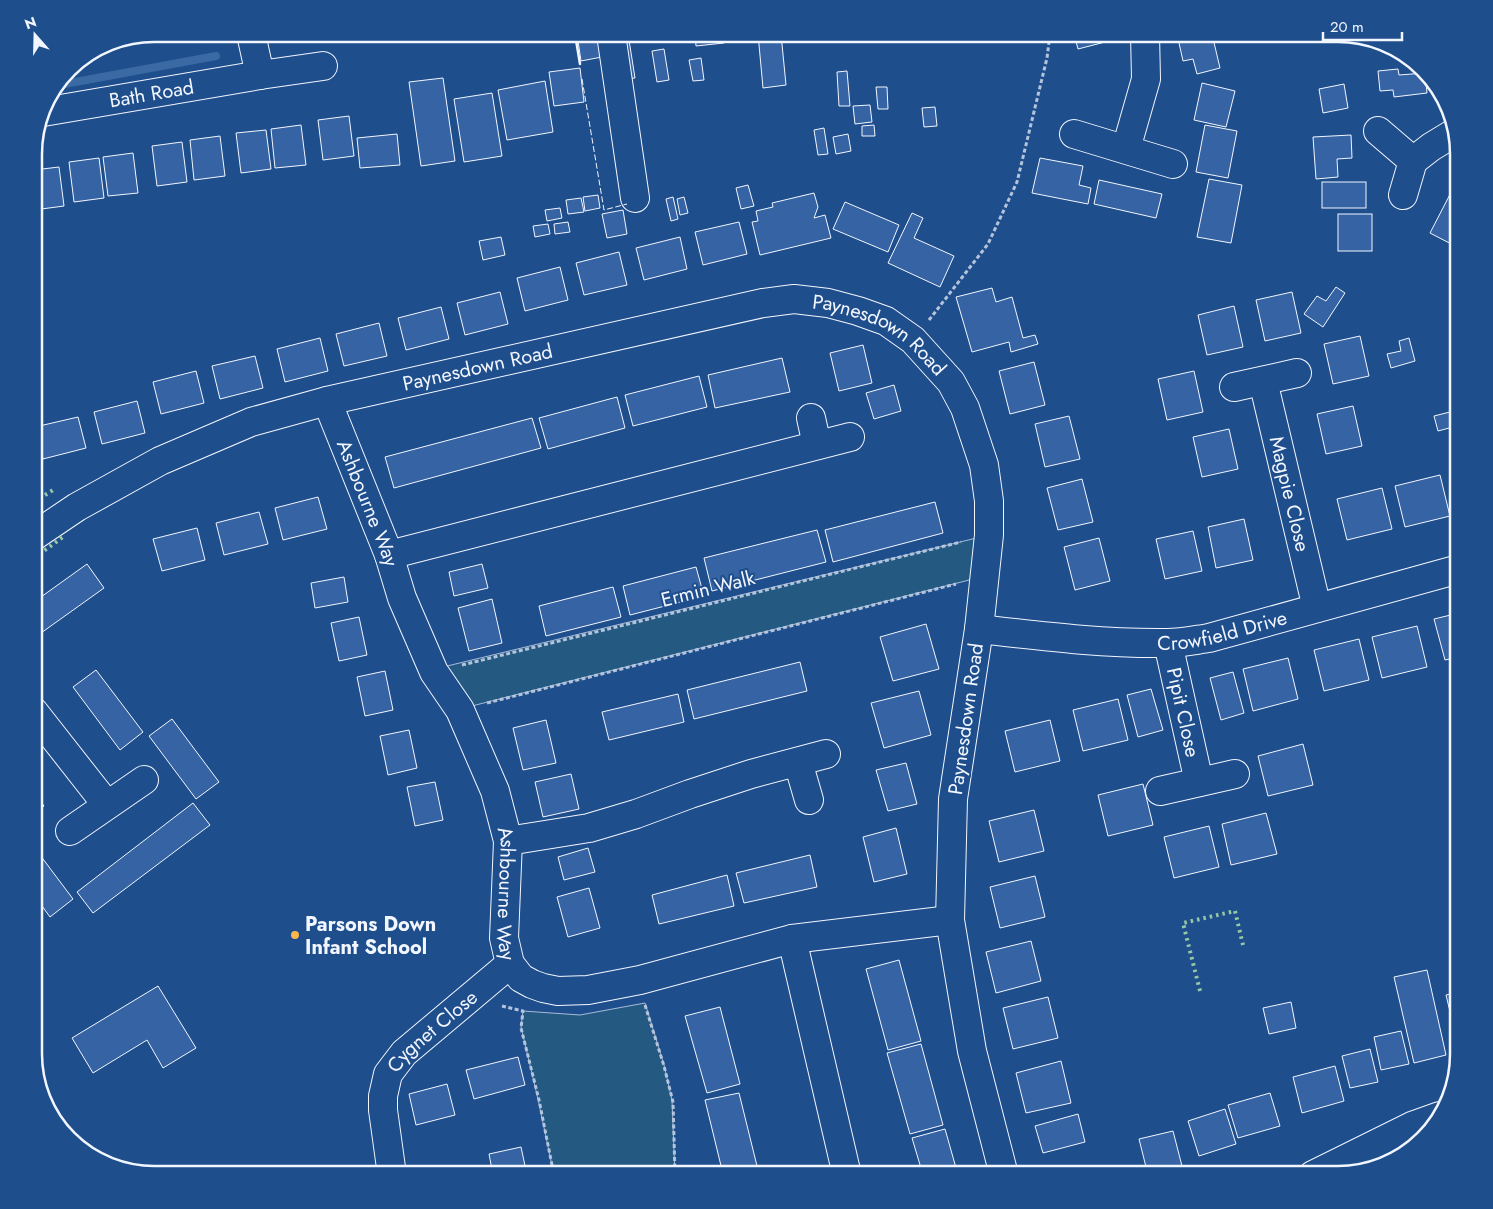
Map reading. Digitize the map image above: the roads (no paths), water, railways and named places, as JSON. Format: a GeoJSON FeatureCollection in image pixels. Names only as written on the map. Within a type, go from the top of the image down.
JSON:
{"type":"FeatureCollection","features":[{"type":"Feature","properties":{"kind":"street"},"geometry":{"type":"LineString","coordinates":[[253,42],[260,76]]}},
{"type":"Feature","properties":{"kind":"street"},"geometry":{"type":"LineString","coordinates":[[612,42],[634,198]]}},
{"type":"Feature","properties":{"kind":"street"},"geometry":{"type":"LineString","coordinates":[[1126,150],[1146,79],[1145,42]]}},
{"type":"Feature","properties":{"kind":"street","name":"Bath Road"},"geometry":{"type":"LineString","coordinates":[[52,111],[323,66]]}},
{"type":"Feature","properties":{"kind":"street"},"geometry":{"type":"LineString","coordinates":[[1378,131],[1413,161]]}},
{"type":"Feature","properties":{"kind":"street"},"geometry":{"type":"LineString","coordinates":[[1074,134],[1173,164]]}},
{"type":"Feature","properties":{"kind":"street"},"geometry":{"type":"LineString","coordinates":[[1403,195],[1413,161],[1449,136]]}},
{"type":"Feature","properties":{"kind":"street","name":"Paynesdown Road"},"geometry":{"type":"LineString","coordinates":[[43,530],[77,507],[160,461],[251,422],[327,402],[763,303],[794,299],[828,303],[886,321],[913,340],[950,382],[965,408],[984,465],[989,501],[989,535],[979,629],[953,799],[950,920],[972,1051],[1002,1166]]}},
{"type":"Feature","properties":{"kind":"street"},"geometry":{"type":"LineString","coordinates":[[1234,387],[1297,373]]}},
{"type":"Feature","properties":{"kind":"street","name":"Magpie Close"},"geometry":{"type":"LineString","coordinates":[[1263,381],[1317,608]]}},
{"type":"Feature","properties":{"kind":"street","name":"Ashbourne Way"},"geometry":{"type":"LineString","coordinates":[[327,402],[389,555],[402,598],[434,672],[460,710],[495,790],[508,840],[504,938],[510,964],[522,978],[532,984],[558,991],[588,990],[640,980],[792,939],[950,920]]}},
{"type":"Feature","properties":{"kind":"street"},"geometry":{"type":"LineString","coordinates":[[811,418],[817,445]]}},
{"type":"Feature","properties":{"kind":"street"},"geometry":{"type":"LineString","coordinates":[[389,555],[850,437]]}},
{"type":"Feature","properties":{"kind":"street","name":"Crowfield Drive"},"geometry":{"type":"LineString","coordinates":[[979,629],[1060,638],[1168,643],[1209,638],[1450,572]]}},
{"type":"Feature","properties":{"kind":"street","name":"Pipit Close"},"geometry":{"type":"LineString","coordinates":[[1168,643],[1199,782]]}},
{"type":"Feature","properties":{"kind":"street"},"geometry":{"type":"LineString","coordinates":[[43,723],[107,805]]}},
{"type":"Feature","properties":{"kind":"street"},"geometry":{"type":"LineString","coordinates":[[508,840],[589,828],[636,814],[751,774],[826,754]]}},
{"type":"Feature","properties":{"kind":"street"},"geometry":{"type":"LineString","coordinates":[[798,762],[809,800]]}},
{"type":"Feature","properties":{"kind":"street","name":"Pipit Close"},"geometry":{"type":"LineString","coordinates":[[1160,791],[1235,774]]}},
{"type":"Feature","properties":{"kind":"street"},"geometry":{"type":"LineString","coordinates":[[70,831],[144,780]]}},
{"type":"Feature","properties":{"kind":"street"},"geometry":{"type":"LineString","coordinates":[[792,939],[845,1166]]}},
{"type":"Feature","properties":{"kind":"street","name":"Cygnet Close"},"geometry":{"type":"LineString","coordinates":[[391,1166],[383,1110],[383,1096],[388,1074],[404,1053],[510,964]]}},
{"type":"Feature","properties":{"kind":"street"},"geometry":{"type":"LineString","coordinates":[[1330,1166],[1412,1126],[1429,1120]]}},
{"type":"Feature","properties":{"kind":"waterway"},"geometry":{"type":"LineString","coordinates":[[68,83],[216,56]]}},
{"type":"Feature","properties":{"kind":"place","name":"Parsons Down Infant School"},"geometry":{"type":"Point","coordinates":[295,935]}}]}
